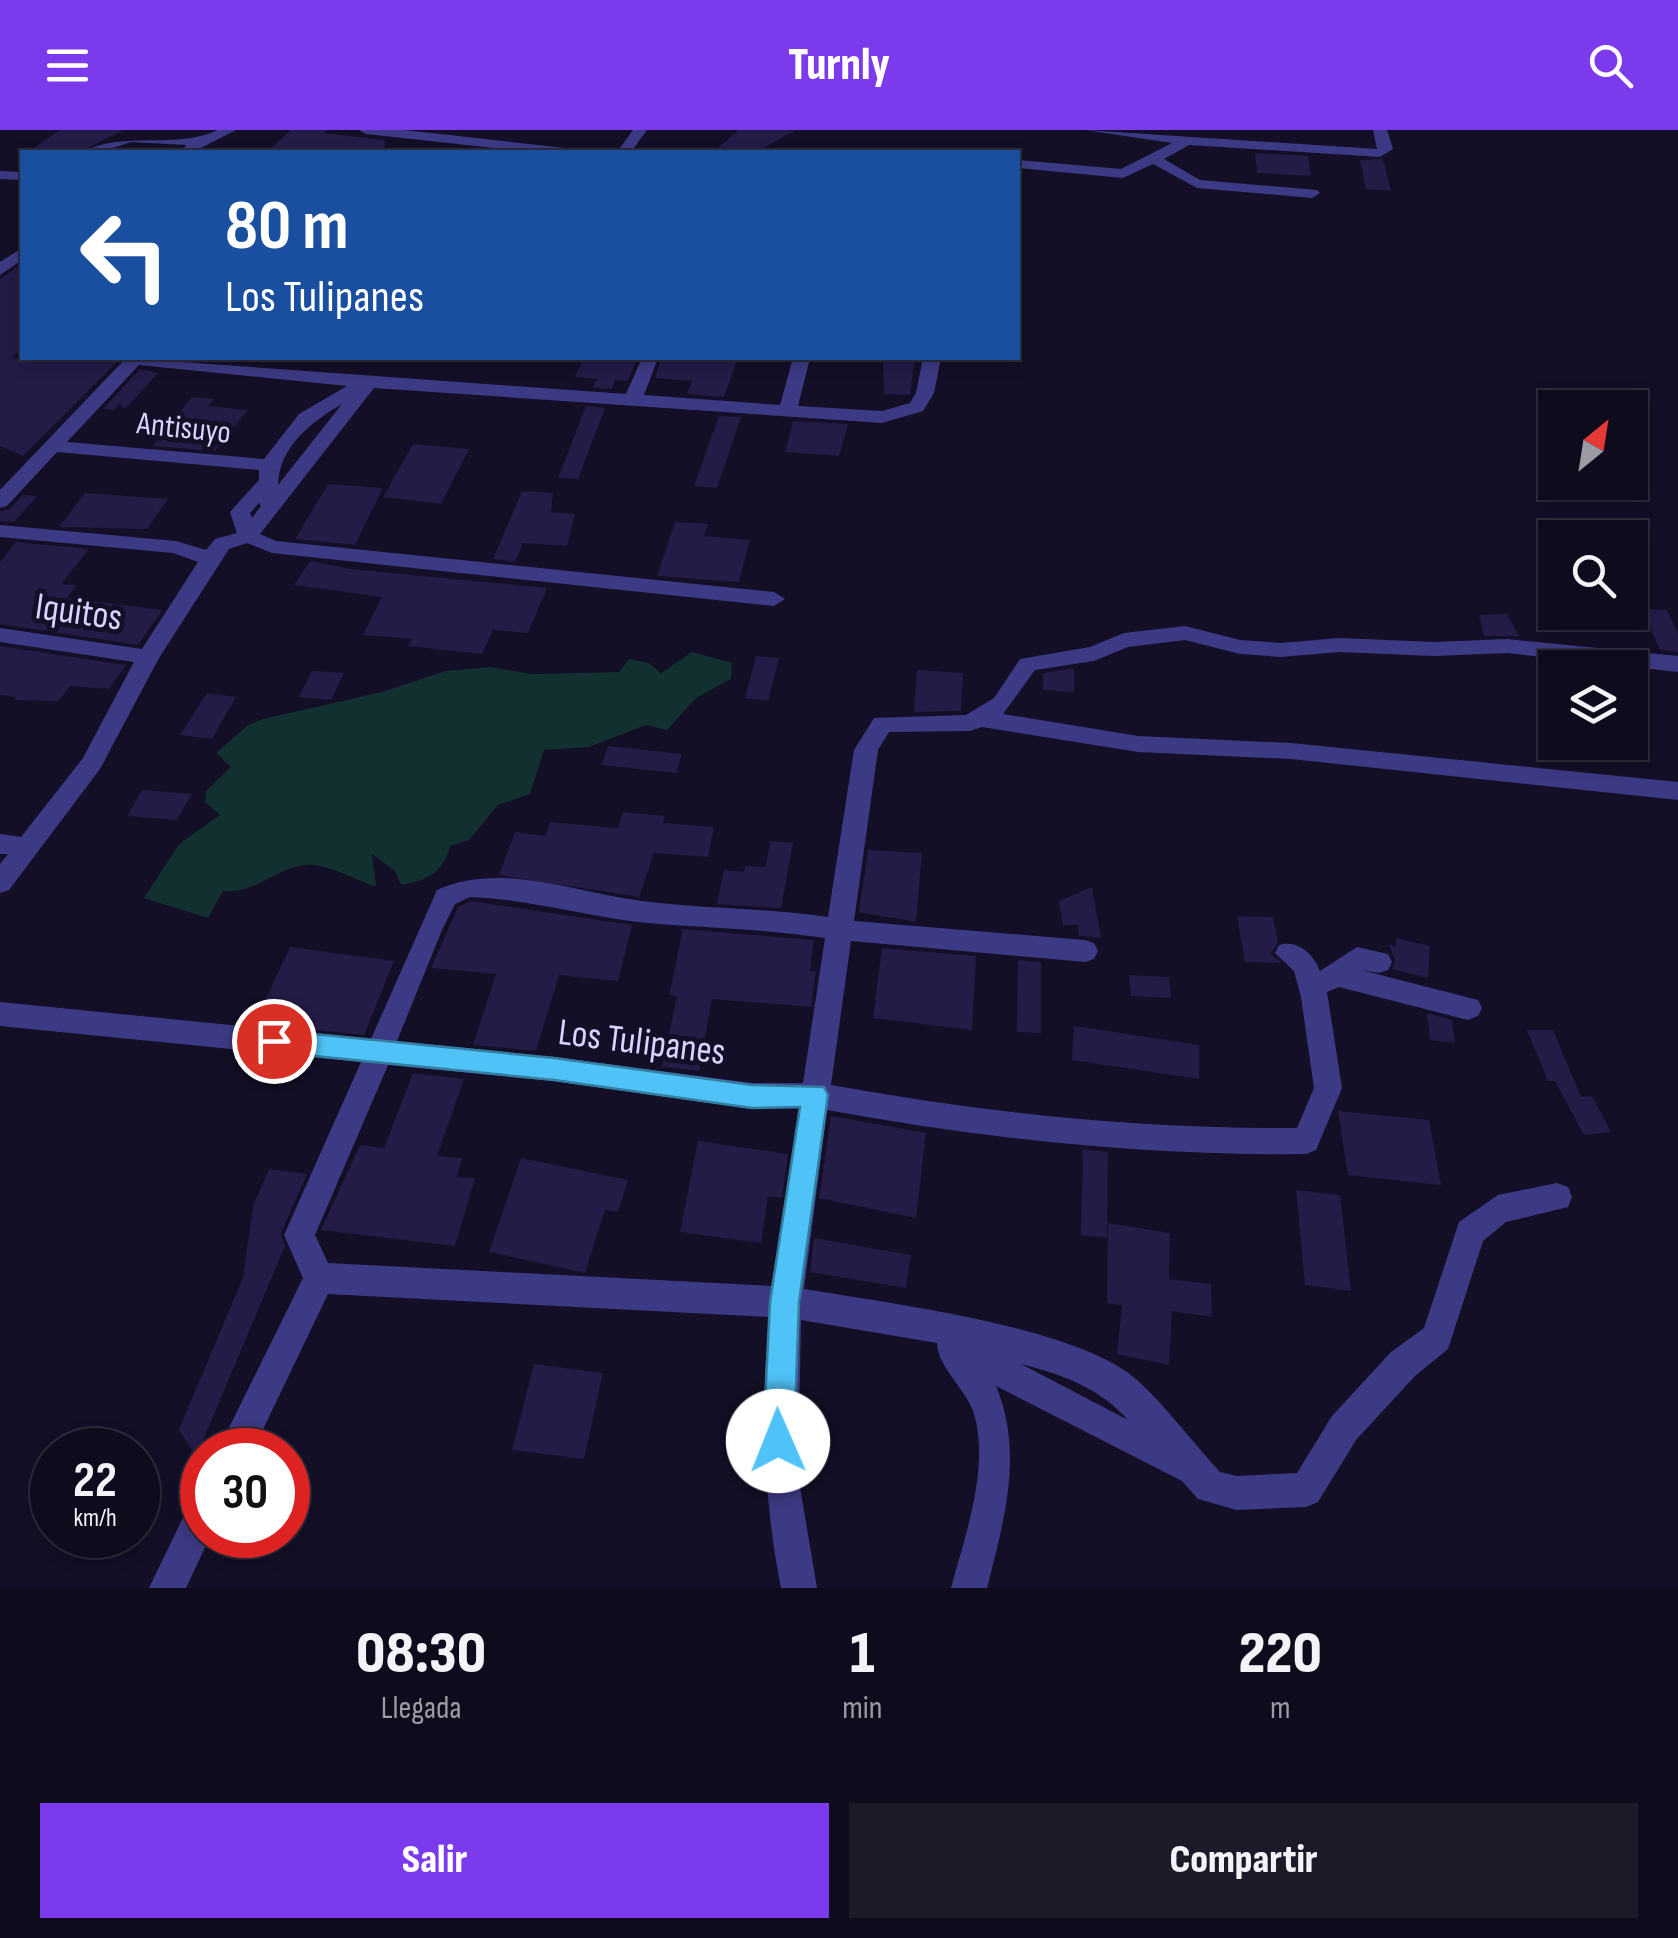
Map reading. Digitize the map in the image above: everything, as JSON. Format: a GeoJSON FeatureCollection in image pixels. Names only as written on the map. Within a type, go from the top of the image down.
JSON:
{"type":"FeatureCollection","features":[{"type":"Feature","properties":{"kind":"street"},"geometry":{"type":"LineString","coordinates":[[186,150],[229,130]]}},
{"type":"Feature","properties":{"kind":"street"},"geometry":{"type":"LineString","coordinates":[[366,130],[547,150]]}},
{"type":"Feature","properties":{"kind":"street"},"geometry":{"type":"LineString","coordinates":[[486,143],[498,130]]}},
{"type":"Feature","properties":{"kind":"street"},"geometry":{"type":"LineString","coordinates":[[1092,130],[1380,153],[1386,149],[1380,130]]}},
{"type":"Feature","properties":{"kind":"street"},"geometry":{"type":"LineString","coordinates":[[94,150],[124,136],[202,143]]}},
{"type":"Feature","properties":{"kind":"street"},"geometry":{"type":"LineString","coordinates":[[1020,164],[1123,174],[1187,140]]}},
{"type":"Feature","properties":{"kind":"street"},"geometry":{"type":"LineString","coordinates":[[1145,160],[1156,160],[1198,184],[1312,194]]}},
{"type":"Feature","properties":{"kind":"street"},"geometry":{"type":"LineString","coordinates":[[0,270],[20,255]]}},
{"type":"Feature","properties":{"kind":"street"},"geometry":{"type":"LineString","coordinates":[[0,502],[133,360]]}},
{"type":"Feature","properties":{"kind":"street"},"geometry":{"type":"LineString","coordinates":[[151,360],[282,376],[909,415],[925,399],[932,360]]}},
{"type":"Feature","properties":{"kind":"street"},"geometry":{"type":"LineString","coordinates":[[633,398],[649,360]]}},
{"type":"Feature","properties":{"kind":"street"},"geometry":{"type":"LineString","coordinates":[[788,410],[801,360]]}},
{"type":"Feature","properties":{"kind":"street"},"geometry":{"type":"LineString","coordinates":[[371,379],[305,418],[240,512],[248,536],[272,547],[332,556],[774,599]]}},
{"type":"Feature","properties":{"kind":"street"},"geometry":{"type":"LineString","coordinates":[[0,883],[13,846],[92,763],[148,657],[210,559],[222,544],[248,536],[371,379]]}},
{"type":"Feature","properties":{"kind":"street","name":"Antisuyo"},"geometry":{"type":"LineString","coordinates":[[50,446],[268,474],[267,507]]}},
{"type":"Feature","properties":{"kind":"street"},"geometry":{"type":"LineString","coordinates":[[0,531],[176,546],[210,559]]}},
{"type":"Feature","properties":{"kind":"street"},"geometry":{"type":"LineString","coordinates":[[800,1588],[784,1527],[776,1410],[785,1302],[866,750],[882,724],[917,727],[970,723],[1002,704],[1028,664],[1094,654],[1124,640],[1186,632],[1240,646],[1281,650],[1338,645],[1434,649],[1507,646],[1678,664]]}},
{"type":"Feature","properties":{"kind":"street","name":"Iquitos"},"geometry":{"type":"LineString","coordinates":[[0,636],[148,657]]}},
{"type":"Feature","properties":{"kind":"street"},"geometry":{"type":"LineString","coordinates":[[980,718],[1138,744],[1291,751],[1678,791]]}},
{"type":"Feature","properties":{"kind":"street"},"geometry":{"type":"LineString","coordinates":[[319,1278],[299,1234],[336,1158],[376,1054],[446,897],[468,888],[503,888],[644,912],[777,920],[842,930],[1085,952]]}},
{"type":"Feature","properties":{"kind":"street"},"geometry":{"type":"LineString","coordinates":[[1288,953],[1305,965],[1315,997]]}},
{"type":"Feature","properties":{"kind":"street"},"geometry":{"type":"LineString","coordinates":[[1315,997],[1333,974],[1357,958],[1379,962]]}},
{"type":"Feature","properties":{"kind":"street"},"geometry":{"type":"LineString","coordinates":[[1333,974],[1468,1008]]}},
{"type":"Feature","properties":{"kind":"street","name":"Los Tulipanes"},"geometry":{"type":"LineString","coordinates":[[0,1014],[554,1069],[752,1096],[815,1095],[954,1120],[1191,1142],[1306,1141],[1328,1088],[1315,997]]}},
{"type":"Feature","properties":{"kind":"street"},"geometry":{"type":"LineString","coordinates":[[319,1278],[785,1302],[937,1327],[998,1370],[1199,1475],[1210,1487],[1237,1493],[1306,1490],[1344,1428],[1403,1364],[1436,1338],[1470,1232],[1498,1209],[1557,1197]]}},
{"type":"Feature","properties":{"kind":"street"},"geometry":{"type":"LineString","coordinates":[[246,1428],[319,1278]]}},
{"type":"Feature","properties":{"kind":"street"},"geometry":{"type":"LineString","coordinates":[[937,1327],[978,1381],[994,1432],[984,1532],[969,1588]]}},
{"type":"Feature","properties":{"kind":"street"},"geometry":{"type":"LineString","coordinates":[[167,1588],[181,1558]]}},
{"type":"Feature","properties":{"kind":"green space"},"geometry":{"type":"Polygon","coordinates":[[[692,652],[732,663],[731,679],[696,698],[667,730],[646,725],[589,747],[544,750],[530,794],[498,805],[469,840],[450,846],[443,863],[426,878],[401,885],[395,871],[372,854],[376,887],[330,869],[303,865],[248,888],[223,891],[208,918],[144,898],[179,844],[220,815],[205,802],[206,791],[231,767],[216,753],[248,725],[382,692],[446,671],[490,667],[533,674],[619,672],[629,659],[649,663],[661,673],[692,652]]]}},
{"type":"Feature","properties":{"kind":"building"},"geometry":{"type":"Polygon","coordinates":[[[60,130],[124,130],[83,150],[31,150],[60,130]]]}},
{"type":"Feature","properties":{"kind":"building"},"geometry":{"type":"Polygon","coordinates":[[[291,130],[327,130],[323,133],[385,140],[384,150],[270,149],[291,130]]]}},
{"type":"Feature","properties":{"kind":"building"},"geometry":{"type":"Polygon","coordinates":[[[739,130],[796,130],[760,150],[715,150],[739,130]]]}},
{"type":"Feature","properties":{"kind":"building"},"geometry":{"type":"Polygon","coordinates":[[[1255,153],[1308,156],[1311,176],[1257,173],[1255,153]]]}},
{"type":"Feature","properties":{"kind":"building"},"geometry":{"type":"Polygon","coordinates":[[[1383,159],[1391,191],[1366,189],[1360,160],[1383,159]]]}},
{"type":"Feature","properties":{"kind":"building"},"geometry":{"type":"Polygon","coordinates":[[[20,265],[20,349],[12,358],[119,360],[23,456],[0,446],[0,279],[20,265]]]}},
{"type":"Feature","properties":{"kind":"building"},"geometry":{"type":"Polygon","coordinates":[[[583,360],[637,360],[628,381],[615,380],[612,389],[593,388],[597,379],[575,377],[583,360]]]}},
{"type":"Feature","properties":{"kind":"building"},"geometry":{"type":"Polygon","coordinates":[[[660,360],[737,361],[724,397],[687,394],[692,381],[655,378],[660,360]]]}},
{"type":"Feature","properties":{"kind":"building"},"geometry":{"type":"Polygon","coordinates":[[[883,360],[915,360],[910,395],[884,394],[883,360]]]}},
{"type":"Feature","properties":{"kind":"building"},"geometry":{"type":"Polygon","coordinates":[[[140,369],[158,373],[125,409],[119,404],[114,410],[103,409],[140,369]]]}},
{"type":"Feature","properties":{"kind":"building"},"geometry":{"type":"Polygon","coordinates":[[[192,397],[214,399],[208,406],[248,410],[215,451],[153,446],[192,397]]]}},
{"type":"Feature","properties":{"kind":"building"},"geometry":{"type":"Polygon","coordinates":[[[586,406],[605,408],[578,479],[558,478],[586,406]]]}},
{"type":"Feature","properties":{"kind":"building"},"geometry":{"type":"Polygon","coordinates":[[[719,416],[741,417],[717,488],[694,486],[719,416]]]}},
{"type":"Feature","properties":{"kind":"building"},"geometry":{"type":"Polygon","coordinates":[[[793,421],[848,424],[839,456],[785,452],[793,421]]]}},
{"type":"Feature","properties":{"kind":"building"},"geometry":{"type":"Polygon","coordinates":[[[413,444],[469,449],[441,504],[383,497],[413,444]]]}},
{"type":"Feature","properties":{"kind":"building"},"geometry":{"type":"Polygon","coordinates":[[[328,484],[383,488],[355,545],[295,539],[328,484]]]}},
{"type":"Feature","properties":{"kind":"building"},"geometry":{"type":"Polygon","coordinates":[[[522,491],[553,493],[551,512],[575,514],[567,546],[523,543],[515,562],[493,559],[522,491]]]}},
{"type":"Feature","properties":{"kind":"building"},"geometry":{"type":"Polygon","coordinates":[[[85,493],[168,499],[147,529],[59,527],[85,493]]]}},
{"type":"Feature","properties":{"kind":"building"},"geometry":{"type":"Polygon","coordinates":[[[23,495],[37,496],[14,522],[0,521],[0,511],[10,509],[23,495]]]}},
{"type":"Feature","properties":{"kind":"building"},"geometry":{"type":"Polygon","coordinates":[[[675,522],[708,524],[704,536],[750,540],[739,582],[657,576],[675,522]]]}},
{"type":"Feature","properties":{"kind":"building"},"geometry":{"type":"Polygon","coordinates":[[[16,542],[89,549],[61,584],[77,585],[67,598],[162,610],[138,645],[0,624],[0,562],[16,542]]]}},
{"type":"Feature","properties":{"kind":"building"},"geometry":{"type":"Polygon","coordinates":[[[310,561],[351,569],[547,588],[528,633],[493,630],[482,654],[408,646],[412,639],[363,635],[382,597],[294,585],[310,561]]]}},
{"type":"Feature","properties":{"kind":"building"},"geometry":{"type":"Polygon","coordinates":[[[1648,609],[1667,610],[1678,634],[1678,652],[1660,650],[1648,623],[1648,609]]]}},
{"type":"Feature","properties":{"kind":"building"},"geometry":{"type":"Polygon","coordinates":[[[1507,614],[1519,636],[1484,636],[1479,615],[1507,614]]]}},
{"type":"Feature","properties":{"kind":"building"},"geometry":{"type":"Polygon","coordinates":[[[0,646],[126,665],[109,689],[70,686],[59,701],[14,700],[16,697],[0,695],[0,646]]]}},
{"type":"Feature","properties":{"kind":"building"},"geometry":{"type":"Polygon","coordinates":[[[756,656],[779,658],[768,701],[745,698],[756,656]]]}},
{"type":"Feature","properties":{"kind":"building"},"geometry":{"type":"Polygon","coordinates":[[[1074,668],[1074,692],[1043,690],[1043,673],[1074,668]]]}},
{"type":"Feature","properties":{"kind":"building"},"geometry":{"type":"Polygon","coordinates":[[[917,670],[963,673],[961,711],[914,712],[917,670]]]}},
{"type":"Feature","properties":{"kind":"building"},"geometry":{"type":"Polygon","coordinates":[[[312,671],[344,673],[331,700],[299,697],[312,671]]]}},
{"type":"Feature","properties":{"kind":"building"},"geometry":{"type":"Polygon","coordinates":[[[207,693],[236,697],[212,739],[180,735],[207,693]]]}},
{"type":"Feature","properties":{"kind":"building"},"geometry":{"type":"Polygon","coordinates":[[[608,746],[682,754],[676,773],[602,765],[608,746]]]}},
{"type":"Feature","properties":{"kind":"building"},"geometry":{"type":"Polygon","coordinates":[[[142,790],[192,794],[177,820],[127,816],[142,790]]]}},
{"type":"Feature","properties":{"kind":"building"},"geometry":{"type":"Polygon","coordinates":[[[623,812],[665,816],[663,823],[714,827],[708,857],[654,853],[639,897],[499,875],[515,832],[545,836],[550,822],[618,828],[623,812]]]}},
{"type":"Feature","properties":{"kind":"building"},"geometry":{"type":"Polygon","coordinates":[[[771,841],[793,843],[781,908],[717,904],[724,870],[744,872],[746,866],[765,867],[771,841]]]}},
{"type":"Feature","properties":{"kind":"building"},"geometry":{"type":"Polygon","coordinates":[[[868,850],[922,853],[916,922],[859,912],[868,850]]]}},
{"type":"Feature","properties":{"kind":"building"},"geometry":{"type":"Polygon","coordinates":[[[1092,887],[1101,938],[1079,936],[1078,925],[1063,925],[1059,901],[1092,887]]]}},
{"type":"Feature","properties":{"kind":"building"},"geometry":{"type":"Polygon","coordinates":[[[471,901],[632,925],[618,981],[559,975],[536,1051],[473,1045],[496,974],[431,968],[458,907],[471,901]]]}},
{"type":"Feature","properties":{"kind":"building"},"geometry":{"type":"Polygon","coordinates":[[[1237,916],[1273,917],[1278,942],[1271,954],[1281,963],[1245,962],[1237,916]]]}},
{"type":"Feature","properties":{"kind":"building"},"geometry":{"type":"Polygon","coordinates":[[[683,929],[814,940],[810,971],[816,971],[811,1007],[712,999],[699,1071],[662,1067],[677,996],[669,995],[683,929]]]}},
{"type":"Feature","properties":{"kind":"building"},"geometry":{"type":"Polygon","coordinates":[[[1396,938],[1430,946],[1428,978],[1392,969],[1395,960],[1389,945],[1396,946],[1396,938]]]}},
{"type":"Feature","properties":{"kind":"building"},"geometry":{"type":"Polygon","coordinates":[[[290,947],[394,961],[364,1035],[254,1024],[290,947]]]}},
{"type":"Feature","properties":{"kind":"building"},"geometry":{"type":"Polygon","coordinates":[[[882,948],[976,956],[972,1030],[873,1018],[882,948]]]}},
{"type":"Feature","properties":{"kind":"building"},"geometry":{"type":"Polygon","coordinates":[[[1018,960],[1041,962],[1041,1033],[1017,1032],[1018,960]]]}},
{"type":"Feature","properties":{"kind":"building"},"geometry":{"type":"Polygon","coordinates":[[[1129,975],[1169,977],[1171,998],[1131,996],[1129,975]]]}},
{"type":"Feature","properties":{"kind":"building"},"geometry":{"type":"Polygon","coordinates":[[[1427,1013],[1452,1020],[1455,1043],[1430,1040],[1427,1013]]]}},
{"type":"Feature","properties":{"kind":"building"},"geometry":{"type":"Polygon","coordinates":[[[1074,1026],[1199,1045],[1199,1079],[1072,1060],[1074,1026]]]}},
{"type":"Feature","properties":{"kind":"building"},"geometry":{"type":"Polygon","coordinates":[[[1527,1030],[1553,1030],[1581,1097],[1592,1096],[1611,1132],[1584,1135],[1555,1081],[1548,1081],[1527,1030]]]}},
{"type":"Feature","properties":{"kind":"building"},"geometry":{"type":"Polygon","coordinates":[[[413,1073],[464,1079],[437,1156],[462,1158],[457,1177],[475,1178],[455,1246],[321,1230],[360,1145],[384,1148],[413,1073]]]}},
{"type":"Feature","properties":{"kind":"building"},"geometry":{"type":"Polygon","coordinates":[[[1338,1111],[1429,1120],[1441,1185],[1348,1175],[1338,1111]]]}},
{"type":"Feature","properties":{"kind":"building"},"geometry":{"type":"Polygon","coordinates":[[[831,1116],[926,1133],[916,1218],[819,1198],[831,1116]]]}},
{"type":"Feature","properties":{"kind":"building"},"geometry":{"type":"Polygon","coordinates":[[[698,1141],[788,1154],[782,1198],[768,1196],[761,1243],[680,1232],[698,1141]]]}},
{"type":"Feature","properties":{"kind":"building"},"geometry":{"type":"Polygon","coordinates":[[[1083,1149],[1108,1152],[1107,1238],[1081,1235],[1083,1149]]]}},
{"type":"Feature","properties":{"kind":"building"},"geometry":{"type":"Polygon","coordinates":[[[521,1158],[628,1180],[618,1212],[605,1210],[585,1273],[489,1252],[521,1158]]]}},
{"type":"Feature","properties":{"kind":"building"},"geometry":{"type":"Polygon","coordinates":[[[269,1169],[307,1174],[281,1233],[285,1246],[208,1428],[180,1431],[179,1429],[243,1278],[253,1206],[269,1169]]]}},
{"type":"Feature","properties":{"kind":"building"},"geometry":{"type":"Polygon","coordinates":[[[1296,1190],[1340,1195],[1351,1291],[1305,1285],[1296,1190]]]}},
{"type":"Feature","properties":{"kind":"building"},"geometry":{"type":"Polygon","coordinates":[[[1108,1223],[1170,1233],[1169,1279],[1211,1284],[1212,1317],[1172,1311],[1169,1365],[1117,1354],[1122,1305],[1107,1303],[1108,1223]]]}},
{"type":"Feature","properties":{"kind":"building"},"geometry":{"type":"Polygon","coordinates":[[[814,1238],[911,1255],[906,1288],[810,1272],[814,1238]]]}},
{"type":"Feature","properties":{"kind":"building"},"geometry":{"type":"Polygon","coordinates":[[[534,1364],[603,1373],[584,1459],[512,1450],[534,1364]]]}},
{"type":"Feature","properties":{"kind":"route"},"geometry":{"type":"LineString","coordinates":[[274,1041],[554,1069],[752,1096],[815,1095],[785,1302],[776,1410],[778,1441]]}}]}
